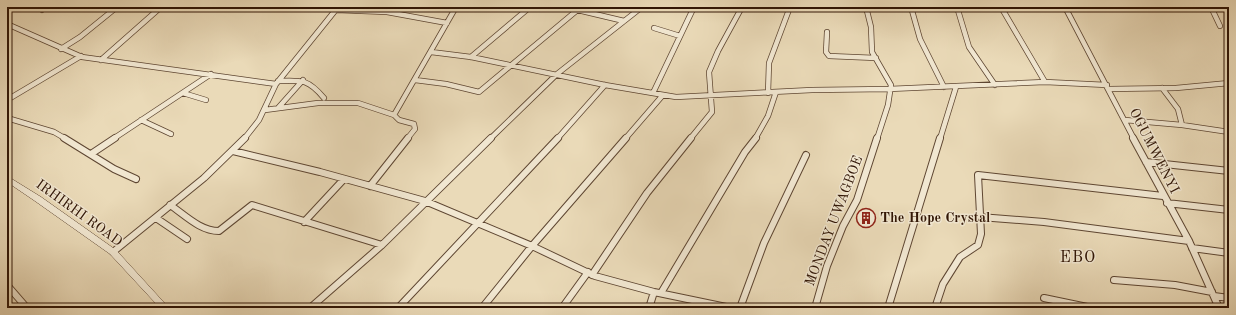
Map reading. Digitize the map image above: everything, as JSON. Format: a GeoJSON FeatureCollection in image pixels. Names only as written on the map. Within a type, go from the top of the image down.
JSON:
{"type":"FeatureCollection","features":[{"type":"Feature","properties":{"kind":"street"},"geometry":{"type":"LineString","coordinates":[[61,49],[80,37],[116,7]]}},
{"type":"Feature","properties":{"kind":"street"},"geometry":{"type":"LineString","coordinates":[[101,60],[161,7]]}},
{"type":"Feature","properties":{"kind":"street"},"geometry":{"type":"LineString","coordinates":[[394,115],[432,52],[456,7]]}},
{"type":"Feature","properties":{"kind":"street"},"geometry":{"type":"LineString","coordinates":[[471,57],[530,7]]}},
{"type":"Feature","properties":{"kind":"street"},"geometry":{"type":"LineString","coordinates":[[565,7],[580,8],[624,21]]}},
{"type":"Feature","properties":{"kind":"street"},"geometry":{"type":"LineString","coordinates":[[310,308],[382,245],[425,201],[557,74],[642,7]]}},
{"type":"Feature","properties":{"kind":"street"},"geometry":{"type":"LineString","coordinates":[[654,93],[694,7]]}},
{"type":"Feature","properties":{"kind":"street"},"geometry":{"type":"LineString","coordinates":[[562,308],[590,274],[647,193],[712,112],[712,94],[709,72],[718,51],[742,7]]}},
{"type":"Feature","properties":{"kind":"street"},"geometry":{"type":"LineString","coordinates":[[768,93],[769,63],[790,7]]}},
{"type":"Feature","properties":{"kind":"street","name":"MONDAY UWAGBOE"},"geometry":{"type":"LineString","coordinates":[[815,308],[827,266],[857,200],[887,110],[889,89],[891,85],[889,79],[872,52],[871,27],[866,7]]}},
{"type":"Feature","properties":{"kind":"street"},"geometry":{"type":"LineString","coordinates":[[911,7],[916,30],[922,47],[944,87]]}},
{"type":"Feature","properties":{"kind":"street"},"geometry":{"type":"LineString","coordinates":[[957,7],[969,47],[995,85]]}},
{"type":"Feature","properties":{"kind":"street"},"geometry":{"type":"LineString","coordinates":[[1001,7],[1045,82]]}},
{"type":"Feature","properties":{"kind":"street","name":"OGUMWENYI"},"geometry":{"type":"LineString","coordinates":[[1065,7],[1108,87],[1163,196],[1189,241],[1220,308]]}},
{"type":"Feature","properties":{"kind":"street"},"geometry":{"type":"LineString","coordinates":[[1211,7],[1220,26]]}},
{"type":"Feature","properties":{"kind":"street"},"geometry":{"type":"LineString","coordinates":[[415,80],[446,84],[479,92],[510,64],[580,8]]}},
{"type":"Feature","properties":{"kind":"street"},"geometry":{"type":"LineString","coordinates":[[114,252],[211,173],[246,138],[271,100],[277,83],[337,9],[387,12],[447,23]]}},
{"type":"Feature","properties":{"kind":"street"},"geometry":{"type":"LineString","coordinates":[[8,26],[61,49],[81,56],[101,60],[147,64],[277,83],[303,79],[311,82],[324,98]]}},
{"type":"Feature","properties":{"kind":"street"},"geometry":{"type":"LineString","coordinates":[[654,28],[680,36]]}},
{"type":"Feature","properties":{"kind":"street"},"geometry":{"type":"LineString","coordinates":[[827,32],[826,52],[829,56],[876,58]]}},
{"type":"Feature","properties":{"kind":"street"},"geometry":{"type":"LineString","coordinates":[[432,52],[510,64],[605,85],[663,95],[691,97],[712,94],[956,87],[1045,82],[1108,87],[1162,88],[1229,83]]}},
{"type":"Feature","properties":{"kind":"street"},"geometry":{"type":"LineString","coordinates":[[7,100],[81,56]]}},
{"type":"Feature","properties":{"kind":"street"},"geometry":{"type":"LineString","coordinates":[[91,154],[210,74]]}},
{"type":"Feature","properties":{"kind":"street"},"geometry":{"type":"LineString","coordinates":[[278,108],[303,79]]}},
{"type":"Feature","properties":{"kind":"street"},"geometry":{"type":"LineString","coordinates":[[398,308],[476,223],[582,113],[605,85]]}},
{"type":"Feature","properties":{"kind":"street"},"geometry":{"type":"LineString","coordinates":[[888,308],[956,87]]}},
{"type":"Feature","properties":{"kind":"street"},"geometry":{"type":"LineString","coordinates":[[1162,88],[1178,109],[1182,125]]}},
{"type":"Feature","properties":{"kind":"street"},"geometry":{"type":"LineString","coordinates":[[649,308],[745,152],[758,138],[772,108],[776,92]]}},
{"type":"Feature","properties":{"kind":"street"},"geometry":{"type":"LineString","coordinates":[[182,93],[206,100]]}},
{"type":"Feature","properties":{"kind":"street"},"geometry":{"type":"LineString","coordinates":[[482,308],[532,246],[663,95]]}},
{"type":"Feature","properties":{"kind":"street"},"geometry":{"type":"LineString","coordinates":[[265,110],[338,102],[358,103],[394,115],[399,120],[414,124],[415,129],[370,186]]}},
{"type":"Feature","properties":{"kind":"street"},"geometry":{"type":"LineString","coordinates":[[7,118],[50,130],[114,169],[136,179]]}},
{"type":"Feature","properties":{"kind":"street"},"geometry":{"type":"LineString","coordinates":[[141,120],[171,134]]}},
{"type":"Feature","properties":{"kind":"street"},"geometry":{"type":"LineString","coordinates":[[1125,120],[1182,125],[1229,132]]}},
{"type":"Feature","properties":{"kind":"street"},"geometry":{"type":"LineString","coordinates":[[233,152],[344,179],[425,201],[532,246],[590,274],[657,293],[731,308]]}},
{"type":"Feature","properties":{"kind":"street"},"geometry":{"type":"LineString","coordinates":[[740,308],[764,243],[806,155]]}},
{"type":"Feature","properties":{"kind":"street"},"geometry":{"type":"LineString","coordinates":[[1146,162],[1229,171]]}},
{"type":"Feature","properties":{"kind":"street"},"geometry":{"type":"LineString","coordinates":[[935,308],[943,284],[960,257],[978,245],[981,234],[978,176],[1163,196]]}},
{"type":"Feature","properties":{"kind":"street","name":"IRHIRHI ROAD"},"geometry":{"type":"LineString","coordinates":[[7,179],[114,252],[165,308]]}},
{"type":"Feature","properties":{"kind":"street"},"geometry":{"type":"LineString","coordinates":[[304,222],[344,179]]}},
{"type":"Feature","properties":{"kind":"street"},"geometry":{"type":"LineString","coordinates":[[1167,203],[1229,210]]}},
{"type":"Feature","properties":{"kind":"street"},"geometry":{"type":"LineString","coordinates":[[170,205],[200,226],[214,232],[219,231],[246,208],[252,205],[382,245]]}},
{"type":"Feature","properties":{"kind":"street"},"geometry":{"type":"LineString","coordinates":[[980,217],[1044,222],[1189,241]]}},
{"type":"Feature","properties":{"kind":"street"},"geometry":{"type":"LineString","coordinates":[[156,218],[187,239]]}},
{"type":"Feature","properties":{"kind":"street"},"geometry":{"type":"LineString","coordinates":[[1192,248],[1229,253]]}},
{"type":"Feature","properties":{"kind":"street"},"geometry":{"type":"LineString","coordinates":[[1114,280],[1175,285],[1229,298]]}},
{"type":"Feature","properties":{"kind":"street"},"geometry":{"type":"LineString","coordinates":[[7,285],[27,308]]}},
{"type":"Feature","properties":{"kind":"street"},"geometry":{"type":"LineString","coordinates":[[1044,298],[1092,308]]}},
{"type":"Feature","properties":{"kind":"place","name":"The Hope Crystal"},"geometry":{"type":"Point","coordinates":[866,218]}},
{"type":"Feature","properties":{"kind":"district","name":"EBO"},"geometry":{"type":"Point","coordinates":[1078,258]}}]}
